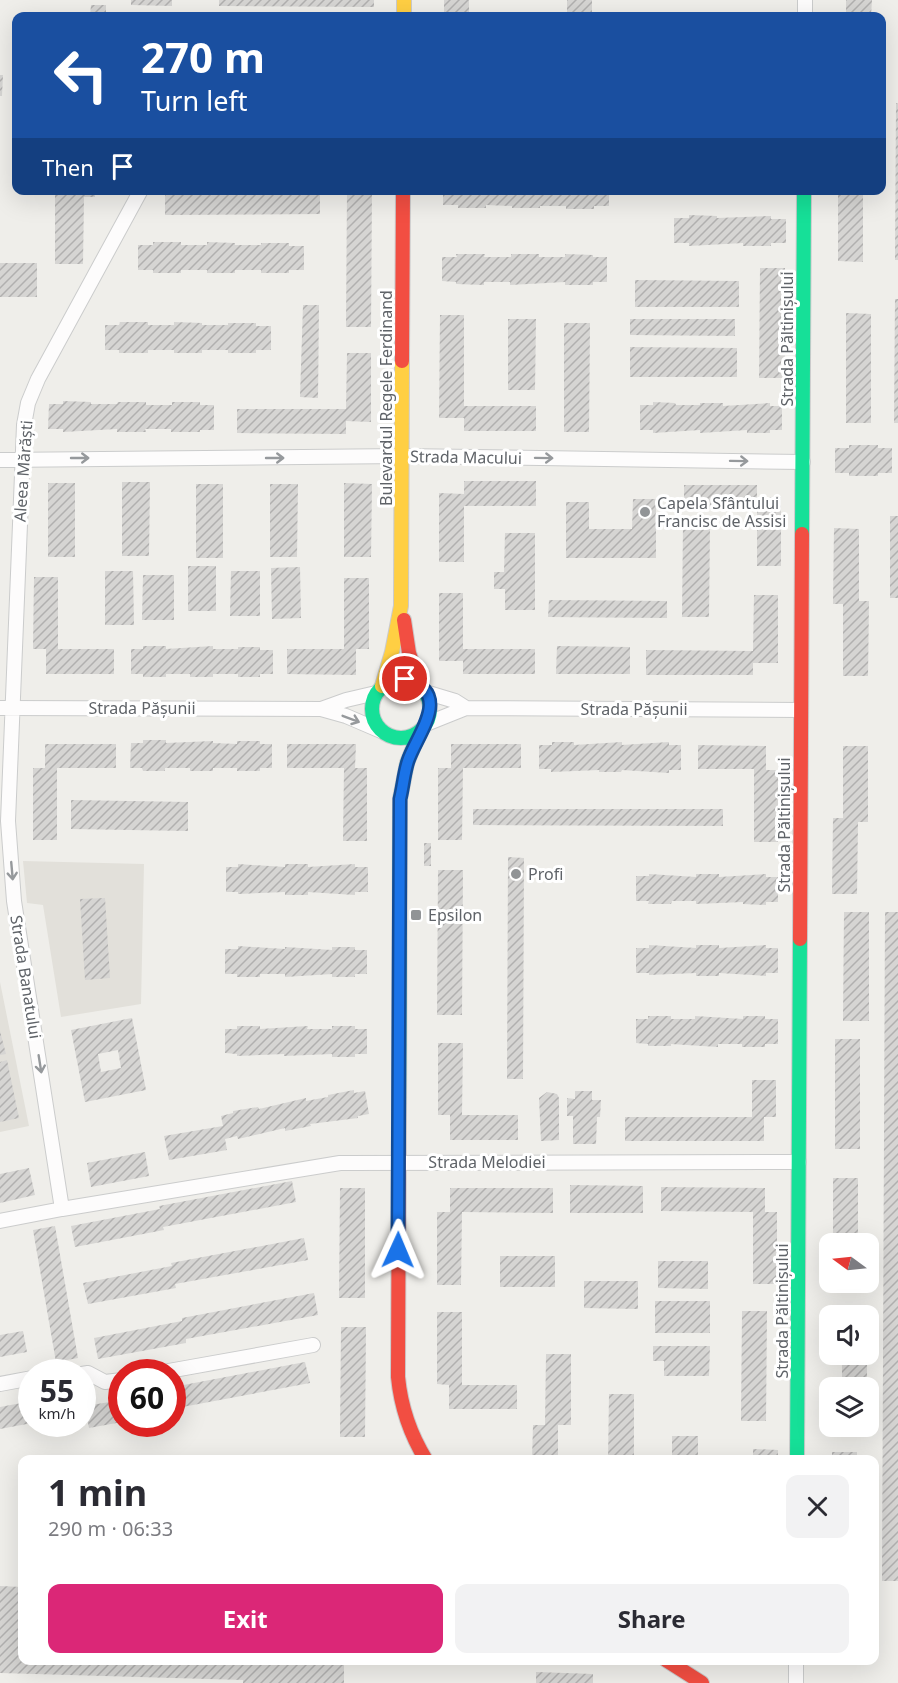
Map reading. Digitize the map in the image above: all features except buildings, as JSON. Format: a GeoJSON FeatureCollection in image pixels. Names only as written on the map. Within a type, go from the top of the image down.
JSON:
{"type":"FeatureCollection","features":[{"type":"Feature","properties":{"kind":"main road","name":"Bulevardul Regele Ferdinand"},"geometry":{"type":"LineString","coordinates":[[403,195],[401,606],[409,653],[423,689]]}},
{"type":"Feature","properties":{"kind":"main road","name":"Strada Păltinișului"},"geometry":{"type":"LineString","coordinates":[[797,1455],[804,195]]}},
{"type":"Feature","properties":{"kind":"main road","name":"Bulevardul Regele Ferdinand"},"geometry":{"type":"LineString","coordinates":[[379,690],[392,652],[401,606]]}},
{"type":"Feature","properties":{"kind":"main road"},"geometry":{"type":"LineString","coordinates":[[400,799],[407,763],[430,708],[423,689],[405,679],[388,682],[379,690],[371,709],[376,724],[385,733],[393,757],[400,799],[398,1387],[409,1430],[423,1455]]}},
{"type":"Feature","properties":{"kind":"main road"},"geometry":{"type":"LineString","coordinates":[[385,733],[405,738],[423,728]]}},
{"type":"Feature","properties":{"kind":"main road"},"geometry":{"type":"LineString","coordinates":[[674,1665],[702,1683]]}},
{"type":"Feature","properties":{"kind":"street","name":"Aleea Mărăști"},"geometry":{"type":"LineString","coordinates":[[6,708],[24,425],[28,403],[38,379],[138,195]]}},
{"type":"Feature","properties":{"kind":"street","name":"Strada Macului"},"geometry":{"type":"LineString","coordinates":[[0,460],[402,456],[803,462]]}},
{"type":"Feature","properties":{"kind":"street","name":"Strada Pășunii"},"geometry":{"type":"LineString","coordinates":[[423,689],[455,701],[466,708]]}},
{"type":"Feature","properties":{"kind":"street","name":"Strada Pășunii"},"geometry":{"type":"LineString","coordinates":[[321,709],[379,690]]}},
{"type":"Feature","properties":{"kind":"street","name":"Strada Pășunii"},"geometry":{"type":"LineString","coordinates":[[6,708],[321,709],[385,733]]}},
{"type":"Feature","properties":{"kind":"street","name":"Strada Banatului"},"geometry":{"type":"LineString","coordinates":[[6,708],[8,821],[14,902],[62,1209]]}},
{"type":"Feature","properties":{"kind":"street","name":"Strada Pășunii"},"geometry":{"type":"LineString","coordinates":[[423,728],[466,708],[801,710]]}},
{"type":"Feature","properties":{"kind":"street","name":"Strada Melodiei"},"geometry":{"type":"LineString","coordinates":[[0,1221],[340,1163],[799,1162]]}},
{"type":"Feature","properties":{"kind":"street"},"geometry":{"type":"LineString","coordinates":[[186,1368],[313,1345]]}},
{"type":"Feature","properties":{"kind":"street"},"geometry":{"type":"LineString","coordinates":[[0,1384],[18,1381]]}},
{"type":"Feature","properties":{"kind":"street"},"geometry":{"type":"LineString","coordinates":[[796,1665],[796,1683]]}},
{"type":"Feature","properties":{"kind":"shaded area"},"geometry":{"type":"Polygon","coordinates":[[[23,861],[144,864],[141,1004],[61,1017],[43,905],[27,903],[23,861]]]}},
{"type":"Feature","properties":{"kind":"shaded area"},"geometry":{"type":"Polygon","coordinates":[[[0,982],[29,1126],[0,1132],[0,982]]]}},
{"type":"Feature","properties":{"kind":"traffic: fast"},"geometry":{"type":"LineString","coordinates":[[802,534],[804,195]]}},
{"type":"Feature","properties":{"kind":"traffic: fast"},"geometry":{"type":"LineString","coordinates":[[395,680],[407,680],[422,688],[430,703],[430,709],[430,715],[422,730],[407,738],[395,738],[380,730],[372,715],[372,703],[380,688],[395,680]]}},
{"type":"Feature","properties":{"kind":"traffic: fast"},"geometry":{"type":"LineString","coordinates":[[399,1118],[400,799],[407,763],[420,731]]}},
{"type":"Feature","properties":{"kind":"traffic: fast"},"geometry":{"type":"LineString","coordinates":[[797,1455],[800,939]]}},
{"type":"Feature","properties":{"kind":"traffic: slow"},"geometry":{"type":"LineString","coordinates":[[404,0],[404,12]]}},
{"type":"Feature","properties":{"kind":"traffic: slow"},"geometry":{"type":"LineString","coordinates":[[382,686],[392,652],[401,606],[402,361]]}},
{"type":"Feature","properties":{"kind":"traffic: jam"},"geometry":{"type":"LineString","coordinates":[[402,361],[403,195]]}},
{"type":"Feature","properties":{"kind":"traffic: jam"},"geometry":{"type":"LineString","coordinates":[[800,939],[802,534]]}},
{"type":"Feature","properties":{"kind":"traffic: jam"},"geometry":{"type":"LineString","coordinates":[[404,620],[409,653],[420,686]]}},
{"type":"Feature","properties":{"kind":"traffic: jam"},"geometry":{"type":"LineString","coordinates":[[399,1118],[398,1377],[407,1420],[423,1455]]}},
{"type":"Feature","properties":{"kind":"traffic: jam"},"geometry":{"type":"LineString","coordinates":[[674,1665],[702,1683]]}},
{"type":"Feature","properties":{"kind":"place","name":"Capela Sfântului Francisc de Assisi"},"geometry":{"type":"Point","coordinates":[645,512]}},
{"type":"Feature","properties":{"kind":"place","name":"Profi"},"geometry":{"type":"Point","coordinates":[516,874]}},
{"type":"Feature","properties":{"kind":"place","name":"Epsilon"},"geometry":{"type":"Point","coordinates":[416,915]}},
{"type":"Feature","properties":{"kind":"route"},"geometry":{"type":"LineString","coordinates":[[398,1250],[400,799],[407,763],[420,731],[429,717],[430,708],[429,700],[420,686],[405,679]]}}]}
